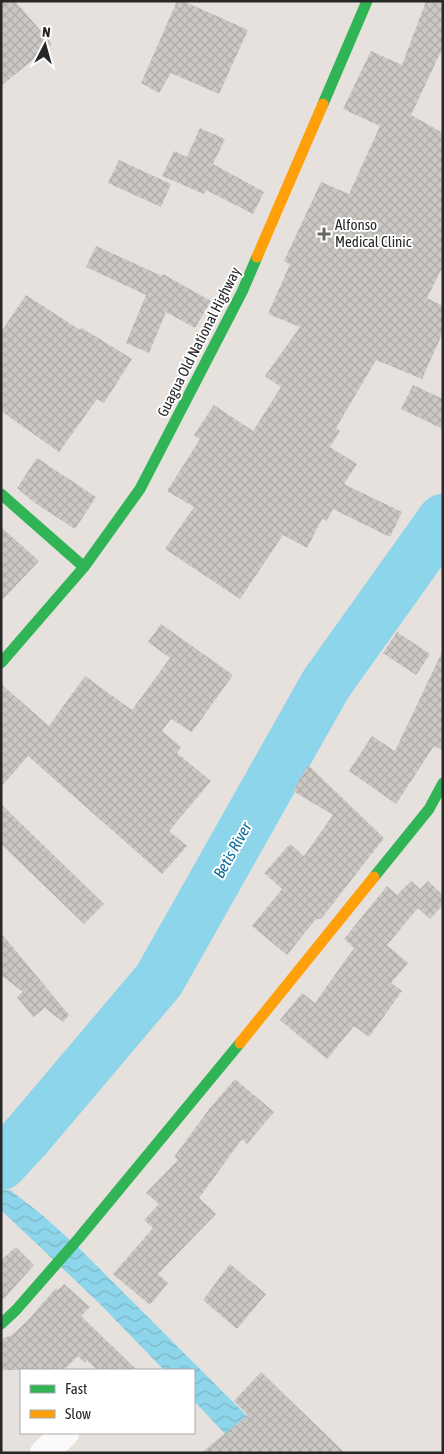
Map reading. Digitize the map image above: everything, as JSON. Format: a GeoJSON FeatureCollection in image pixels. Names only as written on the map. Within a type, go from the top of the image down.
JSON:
{"type":"FeatureCollection","features":[{"type":"Feature","properties":{"kind":"street","name":"Guagua Old National Highway"},"geometry":{"type":"LineString","coordinates":[[1,663],[84,567],[140,489],[242,292],[367,1]]}},
{"type":"Feature","properties":{"kind":"street"},"geometry":{"type":"LineString","coordinates":[[1,494],[84,567]]}},
{"type":"Feature","properties":{"kind":"street"},"geometry":{"type":"LineString","coordinates":[[1,1324],[52,1270],[272,1005],[429,810],[443,783]]}},
{"type":"Feature","properties":{"kind":"street"},"geometry":{"type":"LineString","coordinates":[[44,1453],[64,1434]]}},
{"type":"Feature","properties":{"kind":"water"},"geometry":{"type":"Polygon","coordinates":[[[1,1190],[10,1190],[41,1214],[78,1247],[284,1453],[243,1453],[195,1402],[195,1369],[163,1369],[98,1302],[1,1210],[1,1190]]]}},
{"type":"Feature","properties":{"kind":"building"},"geometry":{"type":"Polygon","coordinates":[[[1,1],[15,1],[52,44],[1,86],[1,1]]]}},
{"type":"Feature","properties":{"kind":"building"},"geometry":{"type":"Polygon","coordinates":[[[177,1],[183,1],[248,30],[219,94],[171,73],[159,93],[141,83],[177,1]]]}},
{"type":"Feature","properties":{"kind":"building"},"geometry":{"type":"Polygon","coordinates":[[[426,1],[443,1],[443,47],[411,115],[443,133],[443,266],[427,298],[443,306],[443,332],[422,379],[376,360],[336,428],[340,431],[330,447],[357,464],[344,484],[402,512],[390,537],[333,509],[327,521],[322,519],[307,548],[283,535],[240,599],[165,549],[194,507],[167,491],[200,439],[194,435],[214,405],[253,431],[281,387],[265,376],[300,327],[268,314],[290,264],[284,261],[321,182],[349,194],[380,126],[343,109],[371,51],[402,65],[426,1]]]}},
{"type":"Feature","properties":{"kind":"building"},"geometry":{"type":"Polygon","coordinates":[[[200,128],[225,139],[213,164],[264,192],[253,214],[206,190],[204,194],[162,176],[174,151],[187,157],[200,128]]]}},
{"type":"Feature","properties":{"kind":"building"},"geometry":{"type":"Polygon","coordinates":[[[119,160],[171,184],[161,207],[108,183],[119,160]]]}},
{"type":"Feature","properties":{"kind":"building"},"geometry":{"type":"Polygon","coordinates":[[[96,246],[162,276],[163,274],[211,301],[195,328],[166,312],[149,353],[126,343],[146,295],[86,267],[96,246]]]}},
{"type":"Feature","properties":{"kind":"building"},"geometry":{"type":"Polygon","coordinates":[[[26,295],[80,330],[82,328],[132,359],[104,403],[97,399],[59,452],[1,411],[1,332],[26,295]]]}},
{"type":"Feature","properties":{"kind":"building"},"geometry":{"type":"Polygon","coordinates":[[[413,385],[443,399],[443,429],[401,409],[413,385]]]}},
{"type":"Feature","properties":{"kind":"building"},"geometry":{"type":"Polygon","coordinates":[[[37,458],[96,497],[75,529],[35,503],[17,488],[37,458]]]}},
{"type":"Feature","properties":{"kind":"building"},"geometry":{"type":"Polygon","coordinates":[[[1,527],[39,561],[1,601],[1,527]]]}},
{"type":"Feature","properties":{"kind":"building"},"geometry":{"type":"Polygon","coordinates":[[[161,624],[233,675],[192,732],[171,719],[162,731],[181,747],[177,753],[211,781],[169,831],[187,846],[162,874],[28,756],[1,787],[1,684],[49,726],[85,676],[132,710],[170,658],[148,642],[161,624]]]}},
{"type":"Feature","properties":{"kind":"building"},"geometry":{"type":"Polygon","coordinates":[[[397,632],[430,654],[416,675],[383,653],[397,632]]]}},
{"type":"Feature","properties":{"kind":"building"},"geometry":{"type":"Polygon","coordinates":[[[443,650],[443,750],[434,746],[396,804],[349,771],[372,736],[395,751],[443,650]]]}},
{"type":"Feature","properties":{"kind":"building"},"geometry":{"type":"Polygon","coordinates":[[[308,765],[384,838],[321,919],[316,919],[287,955],[252,926],[282,889],[264,873],[290,844],[304,856],[333,815],[293,791],[308,765]]]}},
{"type":"Feature","properties":{"kind":"building"},"geometry":{"type":"Polygon","coordinates":[[[1,804],[104,904],[84,924],[1,844],[1,804]]]}},
{"type":"Feature","properties":{"kind":"building"},"geometry":{"type":"Polygon","coordinates":[[[411,881],[420,889],[428,881],[443,895],[443,905],[430,919],[418,908],[387,945],[408,963],[391,983],[402,991],[369,1037],[354,1026],[327,1059],[280,1020],[302,993],[315,1003],[354,948],[344,939],[387,886],[397,895],[411,881]]]}},
{"type":"Feature","properties":{"kind":"building"},"geometry":{"type":"Polygon","coordinates":[[[1,933],[69,1015],[63,1022],[45,1008],[33,1017],[17,997],[23,992],[1,975],[1,933]]]}},
{"type":"Feature","properties":{"kind":"building"},"geometry":{"type":"Polygon","coordinates":[[[235,1079],[274,1112],[247,1144],[242,1139],[199,1198],[216,1214],[158,1274],[168,1283],[150,1305],[113,1274],[153,1228],[144,1220],[159,1204],[146,1193],[178,1160],[174,1157],[210,1108],[235,1079]]]}},
{"type":"Feature","properties":{"kind":"building"},"geometry":{"type":"Polygon","coordinates":[[[16,1247],[34,1265],[1,1302],[1,1260],[16,1247]]]}},
{"type":"Feature","properties":{"kind":"building"},"geometry":{"type":"Polygon","coordinates":[[[230,1264],[266,1294],[237,1329],[203,1300],[230,1264]]]}},
{"type":"Feature","properties":{"kind":"building"},"geometry":{"type":"Polygon","coordinates":[[[64,1284],[90,1307],[81,1316],[136,1369],[96,1369],[87,1360],[85,1363],[78,1356],[65,1369],[1,1370],[1,1339],[12,1335],[56,1288],[58,1290],[64,1284]]]}},
{"type":"Feature","properties":{"kind":"building"},"geometry":{"type":"Polygon","coordinates":[[[261,1372],[345,1453],[201,1453],[248,1415],[234,1401],[261,1372]]]}},
{"type":"Feature","properties":{"kind":"waterway","name":"Betis River"},"geometry":{"type":"LineString","coordinates":[[1,1164],[159,980],[326,684],[443,520]]}},
{"type":"Feature","properties":{"kind":"traffic: fast"},"geometry":{"type":"LineString","coordinates":[[323,104],[367,1]]}},
{"type":"Feature","properties":{"kind":"traffic: fast"},"geometry":{"type":"LineString","coordinates":[[1,663],[84,567],[140,489],[242,292],[257,257]]}},
{"type":"Feature","properties":{"kind":"traffic: fast"},"geometry":{"type":"LineString","coordinates":[[1,494],[84,567]]}},
{"type":"Feature","properties":{"kind":"traffic: fast"},"geometry":{"type":"LineString","coordinates":[[374,877],[429,809],[443,783]]}},
{"type":"Feature","properties":{"kind":"traffic: fast"},"geometry":{"type":"LineString","coordinates":[[1,1324],[16,1310],[79,1238],[240,1043]]}},
{"type":"Feature","properties":{"kind":"traffic: slow"},"geometry":{"type":"LineString","coordinates":[[257,257],[323,104]]}},
{"type":"Feature","properties":{"kind":"traffic: slow"},"geometry":{"type":"LineString","coordinates":[[240,1043],[374,877]]}},
{"type":"Feature","properties":{"kind":"place","name":"Alfonso Medical Clinic"},"geometry":{"type":"Point","coordinates":[324,234]}}]}
